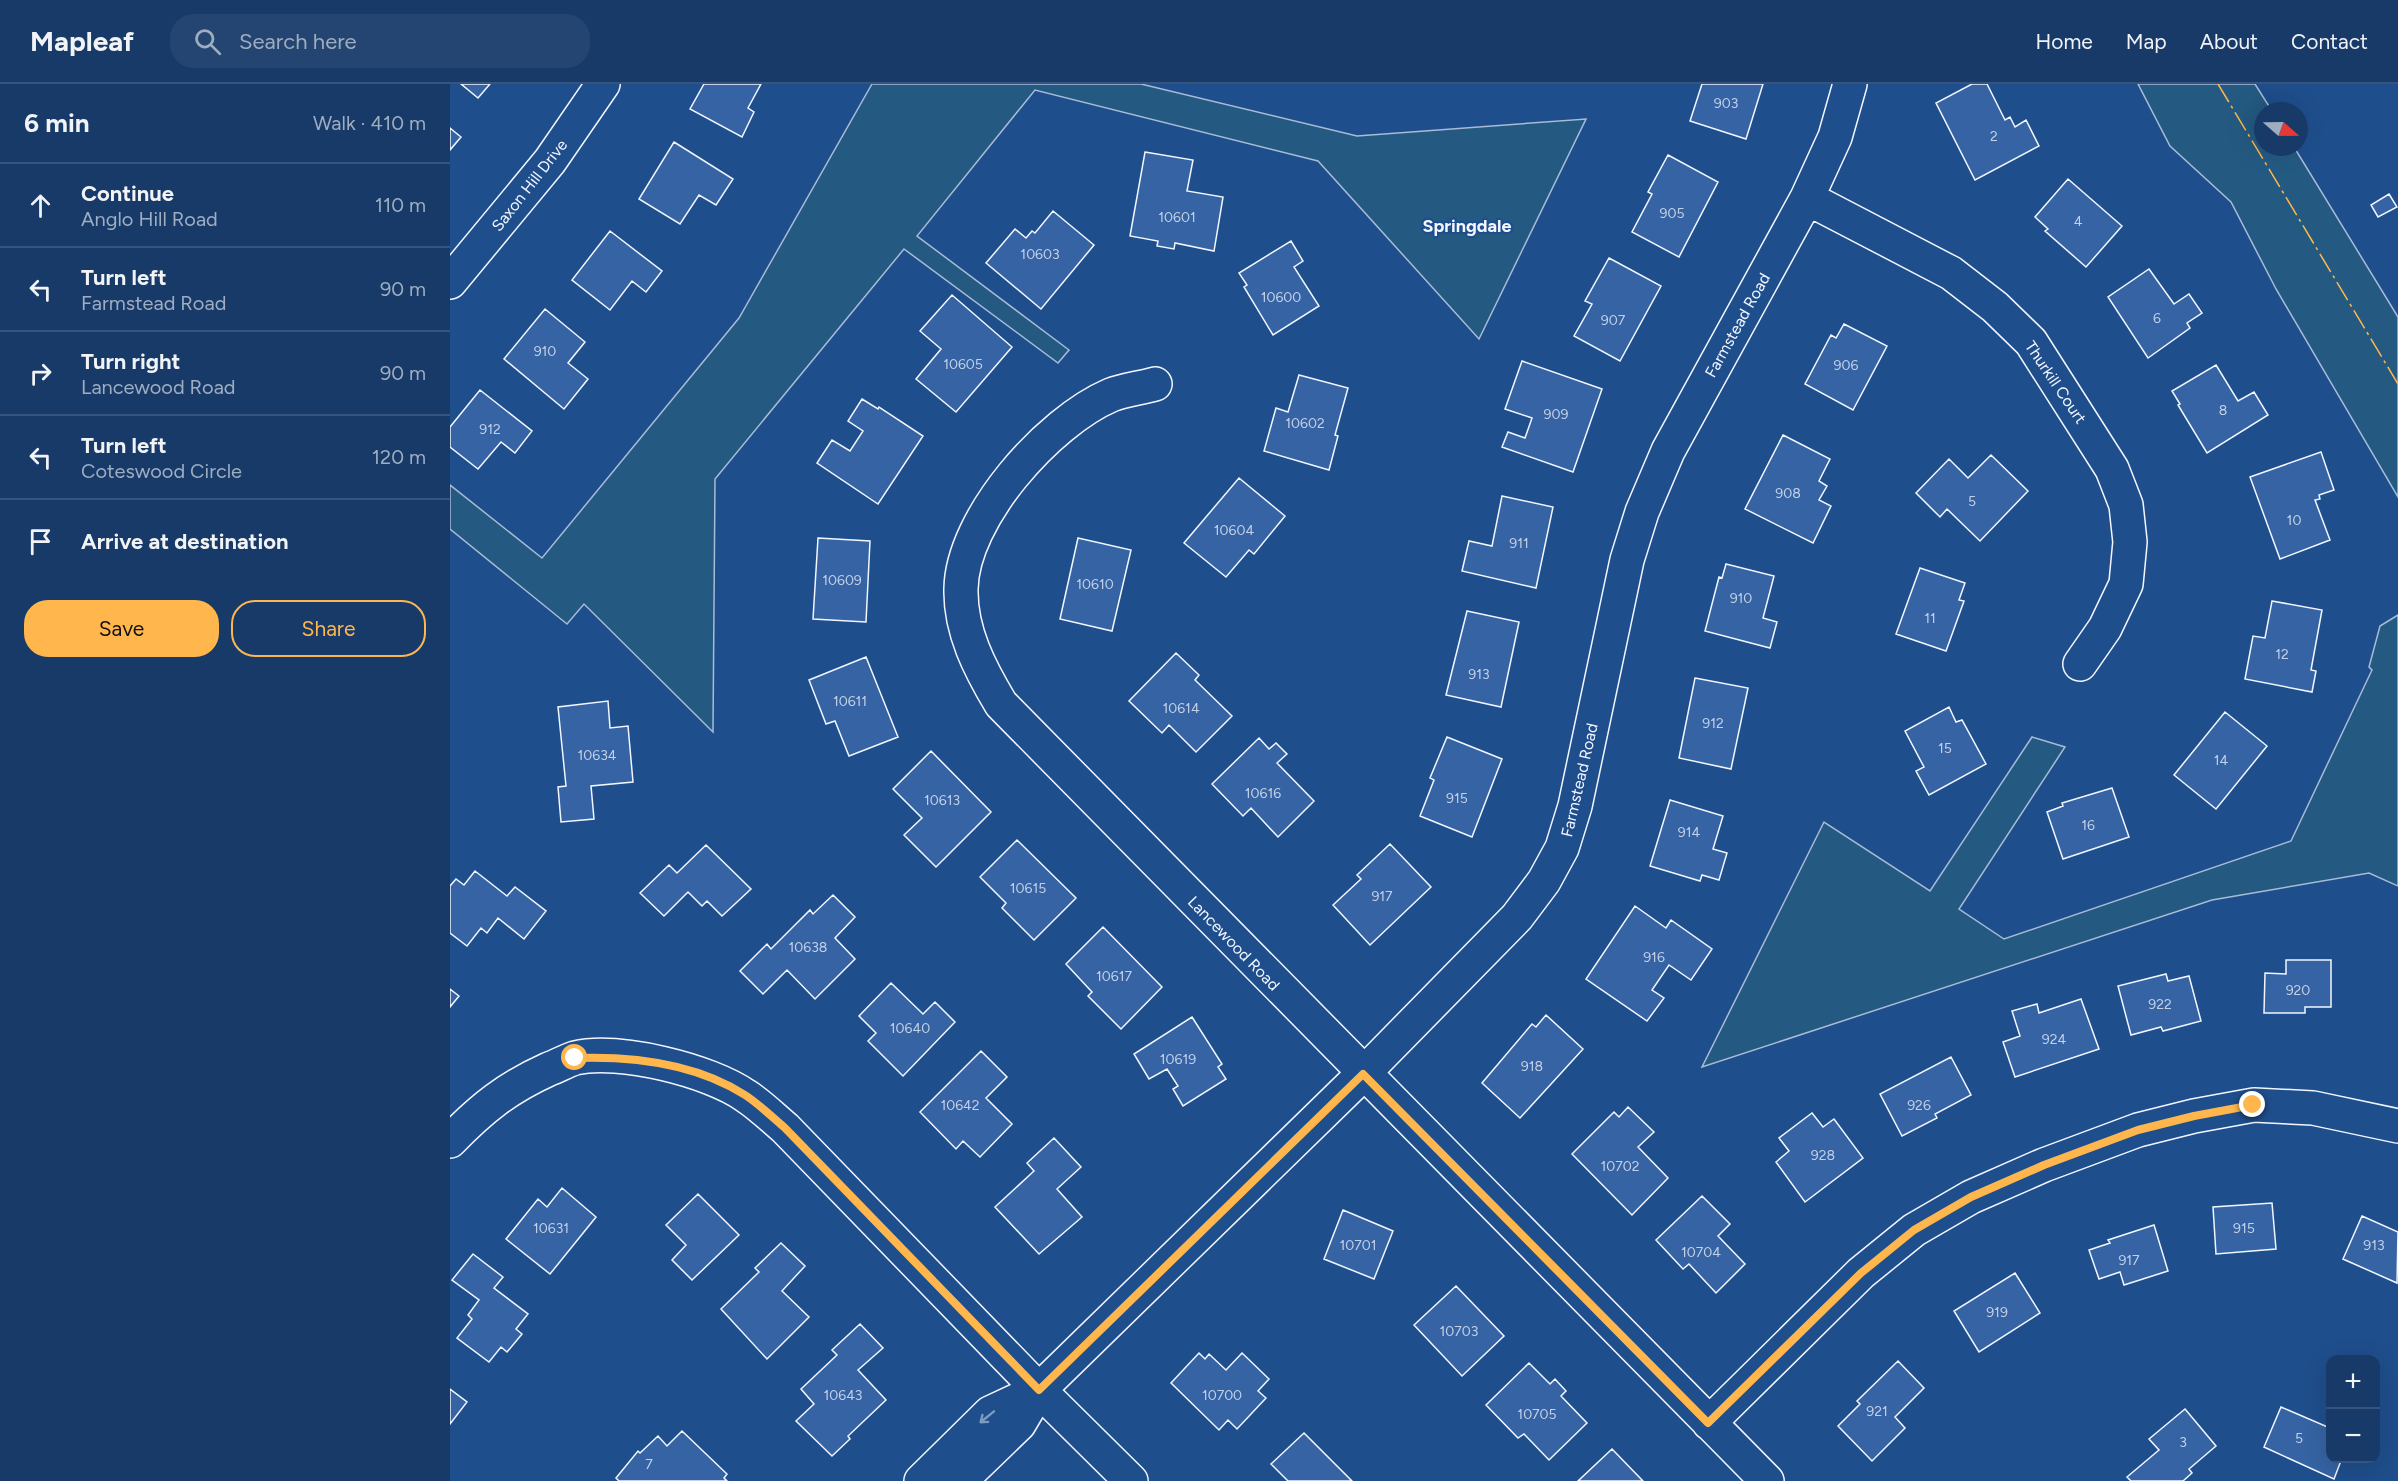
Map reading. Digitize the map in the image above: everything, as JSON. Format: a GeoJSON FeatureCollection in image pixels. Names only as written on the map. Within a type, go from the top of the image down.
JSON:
{"type":"FeatureCollection","features":[{"type":"Feature","properties":{"kind":"street","name":"Saxon Hill Drive"},"geometry":{"type":"LineString","coordinates":[[450,282],[550,161],[603,84]]}},
{"type":"Feature","properties":{"kind":"street","name":"Farmstead Road"},"geometry":{"type":"LineString","coordinates":[[960,1481],[1019,1424],[1039,1390],[1363,1074],[1517,917],[1544,881],[1562,848],[1575,806],[1627,560],[1642,512],[1668,451],[1807,198],[1835,137],[1850,84]]}},
{"type":"Feature","properties":{"kind":"street","name":"Thurkill Court"},"geometry":{"type":"LineString","coordinates":[[1807,198],[1951,273],[1995,307],[2031,342],[2059,382],[2112,469],[2126,505],[2130,542],[2126,584],[2105,628],[2080,664]]}},
{"type":"Feature","properties":{"kind":"street","name":"Lancewood Road"},"geometry":{"type":"LineString","coordinates":[[1155,384],[1111,395],[1068,420],[1029,455],[983,516],[969,552],[961,589],[966,630],[979,666],[1000,704],[1767,1481]]}},
{"type":"Feature","properties":{"kind":"street"},"geometry":{"type":"LineString","coordinates":[[450,1141],[483,1107],[525,1080],[575,1058],[617,1057],[665,1064],[704,1075],[746,1095],[785,1128],[1039,1390],[1131,1481]]}},
{"type":"Feature","properties":{"kind":"street"},"geometry":{"type":"LineString","coordinates":[[1708,1423],[1861,1273],[1914,1230],[1971,1197],[2044,1165],[2138,1130],[2253,1105],[2313,1108],[2398,1126]]}},
{"type":"Feature","properties":{"kind":"street","name":"Farmstead Road"},"geometry":{"type":"LineString","coordinates":[[921,1481],[990,1413],[1039,1390]]}},
{"type":"Feature","properties":{"kind":"shaded area"},"geometry":{"type":"Polygon","coordinates":[[[872,84],[1141,84],[1357,136],[1586,119],[1479,339],[1318,161],[1035,90],[917,236],[1069,350],[1058,363],[904,249],[715,479],[713,732],[584,604],[567,624],[450,529],[450,485],[542,558],[739,318],[872,84]]]}},
{"type":"Feature","properties":{"kind":"shaded area"},"geometry":{"type":"Polygon","coordinates":[[[2138,84],[2255,84],[2266,102],[2254,102],[2254,156],[2300,156],[2398,317],[2398,497],[2276,289],[2231,202],[2170,146],[2138,84]]]}},
{"type":"Feature","properties":{"kind":"shaded area"},"geometry":{"type":"Polygon","coordinates":[[[2398,615],[2398,886],[2369,873],[2212,900],[1702,1067],[1824,822],[1930,891],[2032,737],[2065,747],[1959,909],[2004,939],[2291,841],[2372,670],[2369,667],[2380,626],[2398,615]]]}},
{"type":"Feature","properties":{"kind":"building"},"geometry":{"type":"Polygon","coordinates":[[[461,84],[490,84],[478,98],[461,84]]]}},
{"type":"Feature","properties":{"kind":"building"},"geometry":{"type":"Polygon","coordinates":[[[704,84],[761,84],[748,108],[754,112],[742,137],[690,109],[704,84]]]}},
{"type":"Feature","properties":{"kind":"building"},"geometry":{"type":"Polygon","coordinates":[[[1702,84],[1763,84],[1746,139],[1690,121],[1702,84]]]}},
{"type":"Feature","properties":{"kind":"building"},"geometry":{"type":"Polygon","coordinates":[[[1972,84],[1987,84],[2005,120],[2010,117],[2015,127],[2026,120],[2039,146],[1975,180],[1936,103],[1972,84]]]}},
{"type":"Feature","properties":{"kind":"building"},"geometry":{"type":"Polygon","coordinates":[[[450,128],[461,137],[450,150],[450,128]]]}},
{"type":"Feature","properties":{"kind":"building"},"geometry":{"type":"Polygon","coordinates":[[[674,142],[733,179],[716,205],[699,195],[680,224],[639,199],[674,142]]]}},
{"type":"Feature","properties":{"kind":"building"},"geometry":{"type":"Polygon","coordinates":[[[1145,152],[1193,160],[1187,191],[1223,197],[1214,251],[1175,243],[1174,249],[1157,246],[1158,241],[1130,236],[1145,152]]]}},
{"type":"Feature","properties":{"kind":"building"},"geometry":{"type":"Polygon","coordinates":[[[1668,155],[1718,182],[1679,257],[1632,232],[1652,194],[1648,192],[1668,155]]]}},
{"type":"Feature","properties":{"kind":"building"},"geometry":{"type":"Polygon","coordinates":[[[2068,179],[2122,226],[2086,267],[2045,231],[2048,229],[2035,217],[2068,179]]]}},
{"type":"Feature","properties":{"kind":"building"},"geometry":{"type":"Polygon","coordinates":[[[2389,194],[2397,207],[2378,217],[2371,205],[2389,194]]]}},
{"type":"Feature","properties":{"kind":"building"},"geometry":{"type":"Polygon","coordinates":[[[1053,211],[1094,245],[1041,309],[986,263],[1015,229],[1026,238],[1032,231],[1035,233],[1053,211]]]}},
{"type":"Feature","properties":{"kind":"building"},"geometry":{"type":"Polygon","coordinates":[[[610,231],[662,271],[646,292],[632,281],[610,310],[572,280],[610,231]]]}},
{"type":"Feature","properties":{"kind":"building"},"geometry":{"type":"Polygon","coordinates":[[[1291,241],[1303,261],[1294,267],[1319,306],[1273,335],[1244,287],[1247,285],[1239,273],[1291,241]]]}},
{"type":"Feature","properties":{"kind":"building"},"geometry":{"type":"Polygon","coordinates":[[[1609,258],[1661,286],[1620,361],[1574,336],[1592,304],[1585,301],[1609,258]]]}},
{"type":"Feature","properties":{"kind":"building"},"geometry":{"type":"Polygon","coordinates":[[[2149,269],[2174,304],[2189,294],[2202,313],[2187,323],[2190,328],[2148,358],[2108,297],[2149,269]]]}},
{"type":"Feature","properties":{"kind":"building"},"geometry":{"type":"Polygon","coordinates":[[[952,295],[1012,347],[956,412],[916,379],[941,349],[920,331],[952,295]]]}},
{"type":"Feature","properties":{"kind":"building"},"geometry":{"type":"Polygon","coordinates":[[[545,309],[585,342],[568,363],[588,379],[564,409],[504,359],[545,309]]]}},
{"type":"Feature","properties":{"kind":"building"},"geometry":{"type":"Polygon","coordinates":[[[1844,324],[1887,346],[1853,410],[1805,384],[1831,335],[1836,338],[1844,324]]]}},
{"type":"Feature","properties":{"kind":"building"},"geometry":{"type":"Polygon","coordinates":[[[1522,361],[1602,389],[1573,472],[1502,447],[1508,432],[1525,438],[1532,418],[1505,409],[1522,361]]]}},
{"type":"Feature","properties":{"kind":"building"},"geometry":{"type":"Polygon","coordinates":[[[2216,365],[2238,401],[2254,392],[2268,415],[2207,453],[2172,391],[2216,365]]]}},
{"type":"Feature","properties":{"kind":"building"},"geometry":{"type":"Polygon","coordinates":[[[1299,375],[1348,388],[1335,435],[1338,436],[1329,470],[1264,451],[1276,408],[1288,412],[1299,375]]]}},
{"type":"Feature","properties":{"kind":"building"},"geometry":{"type":"Polygon","coordinates":[[[480,390],[532,431],[515,453],[501,442],[478,469],[450,447],[450,427],[480,390]]]}},
{"type":"Feature","properties":{"kind":"building"},"geometry":{"type":"Polygon","coordinates":[[[862,399],[878,409],[879,407],[923,436],[878,504],[817,463],[832,440],[850,451],[863,431],[848,421],[862,399]]]}},
{"type":"Feature","properties":{"kind":"building"},"geometry":{"type":"Polygon","coordinates":[[[1783,435],[1830,459],[1819,481],[1827,486],[1819,500],[1831,506],[1813,543],[1745,509],[1783,435]]]}},
{"type":"Feature","properties":{"kind":"building"},"geometry":{"type":"Polygon","coordinates":[[[2321,452],[2334,490],[2319,495],[2320,499],[2315,500],[2330,540],[2280,559],[2250,477],[2321,452]]]}},
{"type":"Feature","properties":{"kind":"building"},"geometry":{"type":"Polygon","coordinates":[[[1991,455],[2028,491],[1980,541],[1947,509],[1940,517],[1916,493],[1949,459],[1968,478],[1991,455]]]}},
{"type":"Feature","properties":{"kind":"building"},"geometry":{"type":"Polygon","coordinates":[[[1239,478],[1285,516],[1254,554],[1249,550],[1226,577],[1184,543],[1239,478]]]}},
{"type":"Feature","properties":{"kind":"building"},"geometry":{"type":"Polygon","coordinates":[[[1502,496],[1553,507],[1536,588],[1462,571],[1469,541],[1492,546],[1502,496]]]}},
{"type":"Feature","properties":{"kind":"building"},"geometry":{"type":"Polygon","coordinates":[[[818,538],[870,541],[866,622],[813,619],[818,538]]]}},
{"type":"Feature","properties":{"kind":"building"},"geometry":{"type":"Polygon","coordinates":[[[1078,538],[1131,550],[1112,631],[1060,619],[1078,538]]]}},
{"type":"Feature","properties":{"kind":"building"},"geometry":{"type":"Polygon","coordinates":[[[1726,564],[1774,576],[1763,618],[1777,622],[1770,648],[1705,631],[1719,577],[1722,578],[1726,564]]]}},
{"type":"Feature","properties":{"kind":"building"},"geometry":{"type":"Polygon","coordinates":[[[1920,568],[1965,583],[1959,600],[1964,601],[1946,651],[1896,634],[1920,568]]]}},
{"type":"Feature","properties":{"kind":"building"},"geometry":{"type":"Polygon","coordinates":[[[2272,601],[2322,610],[2311,670],[2316,671],[2312,692],[2245,679],[2253,636],[2265,638],[2272,601]]]}},
{"type":"Feature","properties":{"kind":"building"},"geometry":{"type":"Polygon","coordinates":[[[1467,611],[1519,622],[1501,707],[1446,695],[1467,611]]]}},
{"type":"Feature","properties":{"kind":"building"},"geometry":{"type":"Polygon","coordinates":[[[1176,653],[1199,675],[1195,680],[1232,716],[1196,752],[1169,725],[1162,733],[1129,701],[1176,653]]]}},
{"type":"Feature","properties":{"kind":"building"},"geometry":{"type":"Polygon","coordinates":[[[866,657],[898,737],[849,756],[835,721],[826,724],[809,680],[866,657]]]}},
{"type":"Feature","properties":{"kind":"building"},"geometry":{"type":"Polygon","coordinates":[[[1695,678],[1748,688],[1731,769],[1679,758],[1695,678]]]}},
{"type":"Feature","properties":{"kind":"building"},"geometry":{"type":"Polygon","coordinates":[[[608,701],[610,728],[628,726],[633,782],[591,786],[594,819],[561,822],[558,787],[566,786],[558,707],[608,701]]]}},
{"type":"Feature","properties":{"kind":"building"},"geometry":{"type":"Polygon","coordinates":[[[1949,707],[1956,722],[1962,720],[1986,764],[1929,795],[1916,771],[1924,767],[1905,731],[1949,707]]]}},
{"type":"Feature","properties":{"kind":"building"},"geometry":{"type":"Polygon","coordinates":[[[2225,712],[2267,746],[2216,809],[2174,775],[2225,712]]]}},
{"type":"Feature","properties":{"kind":"building"},"geometry":{"type":"Polygon","coordinates":[[[1447,737],[1502,759],[1472,837],[1420,816],[1434,780],[1430,778],[1447,737]]]}},
{"type":"Feature","properties":{"kind":"building"},"geometry":{"type":"Polygon","coordinates":[[[1259,738],[1269,749],[1276,743],[1287,754],[1277,763],[1314,801],[1278,837],[1251,808],[1243,816],[1212,784],[1259,738]]]}},
{"type":"Feature","properties":{"kind":"building"},"geometry":{"type":"Polygon","coordinates":[[[931,751],[991,812],[936,867],[904,835],[922,818],[893,789],[931,751]]]}},
{"type":"Feature","properties":{"kind":"building"},"geometry":{"type":"Polygon","coordinates":[[[2112,788],[2129,837],[2063,859],[2047,812],[2063,806],[2062,803],[2112,788]]]}},
{"type":"Feature","properties":{"kind":"building"},"geometry":{"type":"Polygon","coordinates":[[[1670,800],[1723,816],[1713,849],[1727,853],[1719,880],[1702,875],[1700,881],[1650,866],[1670,800]]]}},
{"type":"Feature","properties":{"kind":"building"},"geometry":{"type":"Polygon","coordinates":[[[1017,840],[1076,898],[1034,940],[1002,908],[1006,903],[980,877],[1017,840]]]}},
{"type":"Feature","properties":{"kind":"building"},"geometry":{"type":"Polygon","coordinates":[[[1390,844],[1431,887],[1370,945],[1333,905],[1361,879],[1357,875],[1390,844]]]}},
{"type":"Feature","properties":{"kind":"building"},"geometry":{"type":"Polygon","coordinates":[[[706,845],[751,889],[722,916],[707,901],[702,906],[688,892],[664,916],[640,893],[669,865],[677,873],[706,845]]]}},
{"type":"Feature","properties":{"kind":"building"},"geometry":{"type":"Polygon","coordinates":[[[475,871],[507,896],[515,887],[546,911],[524,939],[498,918],[487,933],[481,928],[467,946],[450,933],[450,886],[456,879],[464,885],[475,871]]]}},
{"type":"Feature","properties":{"kind":"building"},"geometry":{"type":"Polygon","coordinates":[[[833,895],[855,917],[835,938],[855,959],[815,999],[787,970],[763,994],[740,971],[767,944],[771,949],[810,910],[813,914],[833,895]]]}},
{"type":"Feature","properties":{"kind":"building"},"geometry":{"type":"Polygon","coordinates":[[[1635,906],[1666,928],[1671,920],[1712,949],[1691,980],[1669,965],[1652,990],[1664,998],[1647,1021],[1586,979],[1635,906]]]}},
{"type":"Feature","properties":{"kind":"building"},"geometry":{"type":"Polygon","coordinates":[[[1103,927],[1162,987],[1121,1029],[1088,996],[1092,992],[1066,964],[1103,927]]]}},
{"type":"Feature","properties":{"kind":"building"},"geometry":{"type":"Polygon","coordinates":[[[2286,960],[2331,960],[2331,1007],[2305,1007],[2305,1013],[2264,1013],[2265,973],[2286,974],[2286,960]]]}},
{"type":"Feature","properties":{"kind":"building"},"geometry":{"type":"Polygon","coordinates":[[[2166,974],[2168,981],[2189,976],[2201,1021],[2163,1031],[2161,1027],[2131,1035],[2118,986],[2166,974]]]}},
{"type":"Feature","properties":{"kind":"building"},"geometry":{"type":"Polygon","coordinates":[[[891,983],[923,1014],[935,1002],[955,1022],[903,1076],[868,1041],[876,1033],[859,1016],[891,983]]]}},
{"type":"Feature","properties":{"kind":"building"},"geometry":{"type":"Polygon","coordinates":[[[450,989],[459,996],[450,1007],[450,989]]]}},
{"type":"Feature","properties":{"kind":"building"},"geometry":{"type":"Polygon","coordinates":[[[2081,999],[2099,1049],[2015,1077],[2003,1042],[2020,1036],[2012,1011],[2037,1004],[2039,1013],[2081,999]]]}},
{"type":"Feature","properties":{"kind":"building"},"geometry":{"type":"Polygon","coordinates":[[[1546,1015],[1583,1049],[1520,1118],[1482,1083],[1532,1024],[1536,1027],[1546,1015]]]}},
{"type":"Feature","properties":{"kind":"building"},"geometry":{"type":"Polygon","coordinates":[[[1192,1017],[1222,1064],[1218,1067],[1226,1079],[1183,1106],[1173,1089],[1178,1086],[1167,1069],[1149,1079],[1134,1054],[1192,1017]]]}},
{"type":"Feature","properties":{"kind":"building"},"geometry":{"type":"Polygon","coordinates":[[[981,1051],[1007,1077],[986,1098],[1012,1124],[980,1157],[963,1141],[956,1149],[920,1112],[981,1051]]]}},
{"type":"Feature","properties":{"kind":"building"},"geometry":{"type":"Polygon","coordinates":[[[1951,1057],[1971,1095],[1935,1114],[1937,1118],[1902,1136],[1880,1094],[1951,1057]]]}},
{"type":"Feature","properties":{"kind":"building"},"geometry":{"type":"Polygon","coordinates":[[[1628,1107],[1654,1132],[1638,1147],[1668,1178],[1632,1215],[1572,1154],[1614,1112],[1619,1117],[1628,1107]]]}},
{"type":"Feature","properties":{"kind":"building"},"geometry":{"type":"Polygon","coordinates":[[[1812,1113],[1823,1127],[1834,1119],[1863,1158],[1805,1202],[1776,1162],[1789,1151],[1779,1138],[1812,1113]]]}},
{"type":"Feature","properties":{"kind":"building"},"geometry":{"type":"Polygon","coordinates":[[[1054,1138],[1081,1167],[1057,1189],[1082,1217],[1039,1254],[995,1207],[1034,1171],[1027,1163],[1054,1138]]]}},
{"type":"Feature","properties":{"kind":"building"},"geometry":{"type":"Polygon","coordinates":[[[562,1188],[596,1217],[550,1274],[506,1239],[538,1199],[547,1207],[562,1188]]]}},
{"type":"Feature","properties":{"kind":"building"},"geometry":{"type":"Polygon","coordinates":[[[698,1194],[739,1235],[692,1280],[672,1260],[686,1245],[666,1225],[698,1194]]]}},
{"type":"Feature","properties":{"kind":"building"},"geometry":{"type":"Polygon","coordinates":[[[1702,1196],[1730,1224],[1718,1236],[1745,1264],[1716,1293],[1689,1264],[1683,1269],[1656,1240],[1702,1196]]]}},
{"type":"Feature","properties":{"kind":"building"},"geometry":{"type":"Polygon","coordinates":[[[2272,1203],[2276,1249],[2216,1254],[2213,1207],[2272,1203]]]}},
{"type":"Feature","properties":{"kind":"building"},"geometry":{"type":"Polygon","coordinates":[[[1343,1210],[1393,1231],[1374,1279],[1324,1259],[1343,1210]]]}},
{"type":"Feature","properties":{"kind":"building"},"geometry":{"type":"Polygon","coordinates":[[[2362,1216],[2398,1232],[2397,1283],[2343,1259],[2362,1216]]]}},
{"type":"Feature","properties":{"kind":"building"},"geometry":{"type":"Polygon","coordinates":[[[2154,1225],[2168,1271],[2124,1285],[2120,1272],[2099,1279],[2089,1250],[2110,1243],[2108,1240],[2154,1225]]]}},
{"type":"Feature","properties":{"kind":"building"},"geometry":{"type":"Polygon","coordinates":[[[781,1243],[805,1266],[782,1291],[809,1317],[767,1359],[721,1309],[759,1272],[755,1268],[781,1243]]]}},
{"type":"Feature","properties":{"kind":"building"},"geometry":{"type":"Polygon","coordinates":[[[473,1254],[503,1277],[494,1288],[528,1314],[516,1329],[522,1334],[507,1352],[501,1347],[489,1362],[457,1338],[472,1319],[468,1315],[479,1300],[452,1280],[473,1254]]]}},
{"type":"Feature","properties":{"kind":"building"},"geometry":{"type":"Polygon","coordinates":[[[2015,1273],[2040,1313],[1979,1352],[1954,1311],[2015,1273]]]}},
{"type":"Feature","properties":{"kind":"building"},"geometry":{"type":"Polygon","coordinates":[[[1456,1286],[1504,1336],[1462,1376],[1414,1325],[1456,1286]]]}},
{"type":"Feature","properties":{"kind":"building"},"geometry":{"type":"Polygon","coordinates":[[[860,1324],[883,1348],[858,1370],[886,1400],[848,1436],[850,1439],[832,1456],[796,1421],[814,1404],[801,1389],[837,1355],[832,1350],[860,1324]]]}},
{"type":"Feature","properties":{"kind":"building"},"geometry":{"type":"Polygon","coordinates":[[[1199,1353],[1205,1359],[1209,1354],[1226,1370],[1242,1353],[1269,1379],[1258,1391],[1266,1398],[1237,1429],[1228,1420],[1219,1430],[1171,1383],[1199,1353]]]}},
{"type":"Feature","properties":{"kind":"building"},"geometry":{"type":"Polygon","coordinates":[[[1898,1361],[1924,1388],[1895,1417],[1905,1428],[1872,1461],[1838,1426],[1860,1404],[1857,1401],[1898,1361]]]}},
{"type":"Feature","properties":{"kind":"building"},"geometry":{"type":"Polygon","coordinates":[[[1529,1363],[1550,1384],[1555,1379],[1566,1391],[1561,1396],[1587,1423],[1549,1460],[1524,1434],[1518,1438],[1486,1405],[1529,1363]]]}},
{"type":"Feature","properties":{"kind":"building"},"geometry":{"type":"Polygon","coordinates":[[[450,1389],[467,1402],[450,1424],[450,1389]]]}},
{"type":"Feature","properties":{"kind":"building"},"geometry":{"type":"Polygon","coordinates":[[[2281,1407],[2326,1426],[2326,1463],[2340,1463],[2334,1479],[2264,1447],[2281,1407]]]}},
{"type":"Feature","properties":{"kind":"building"},"geometry":{"type":"Polygon","coordinates":[[[2185,1409],[2216,1446],[2189,1469],[2192,1473],[2183,1481],[2131,1481],[2127,1477],[2159,1450],[2149,1439],[2185,1409]]]}},
{"type":"Feature","properties":{"kind":"building"},"geometry":{"type":"Polygon","coordinates":[[[682,1431],[727,1474],[724,1478],[727,1481],[619,1481],[616,1478],[638,1451],[640,1453],[658,1436],[667,1446],[682,1431]]]}},
{"type":"Feature","properties":{"kind":"building"},"geometry":{"type":"Polygon","coordinates":[[[1304,1433],[1352,1481],[1288,1481],[1271,1464],[1304,1433]]]}},
{"type":"Feature","properties":{"kind":"building"},"geometry":{"type":"Polygon","coordinates":[[[1612,1449],[1643,1481],[1578,1481],[1612,1449]]]}},
{"type":"Feature","properties":{"kind":"power"},"geometry":{"type":"LineString","coordinates":[[2218,84],[2398,384]]}},
{"type":"Feature","properties":{"kind":"district","name":"Springdale"},"geometry":{"type":"Point","coordinates":[1467,226]}},
{"type":"Feature","properties":{"kind":"route"},"geometry":{"type":"LineString","coordinates":[[575,1058],[617,1057],[665,1064],[704,1075],[746,1095],[785,1128],[1039,1390],[1363,1074],[1708,1423],[1861,1273],[1914,1230],[1971,1197],[2044,1165],[2138,1130],[2253,1105]]}}]}
